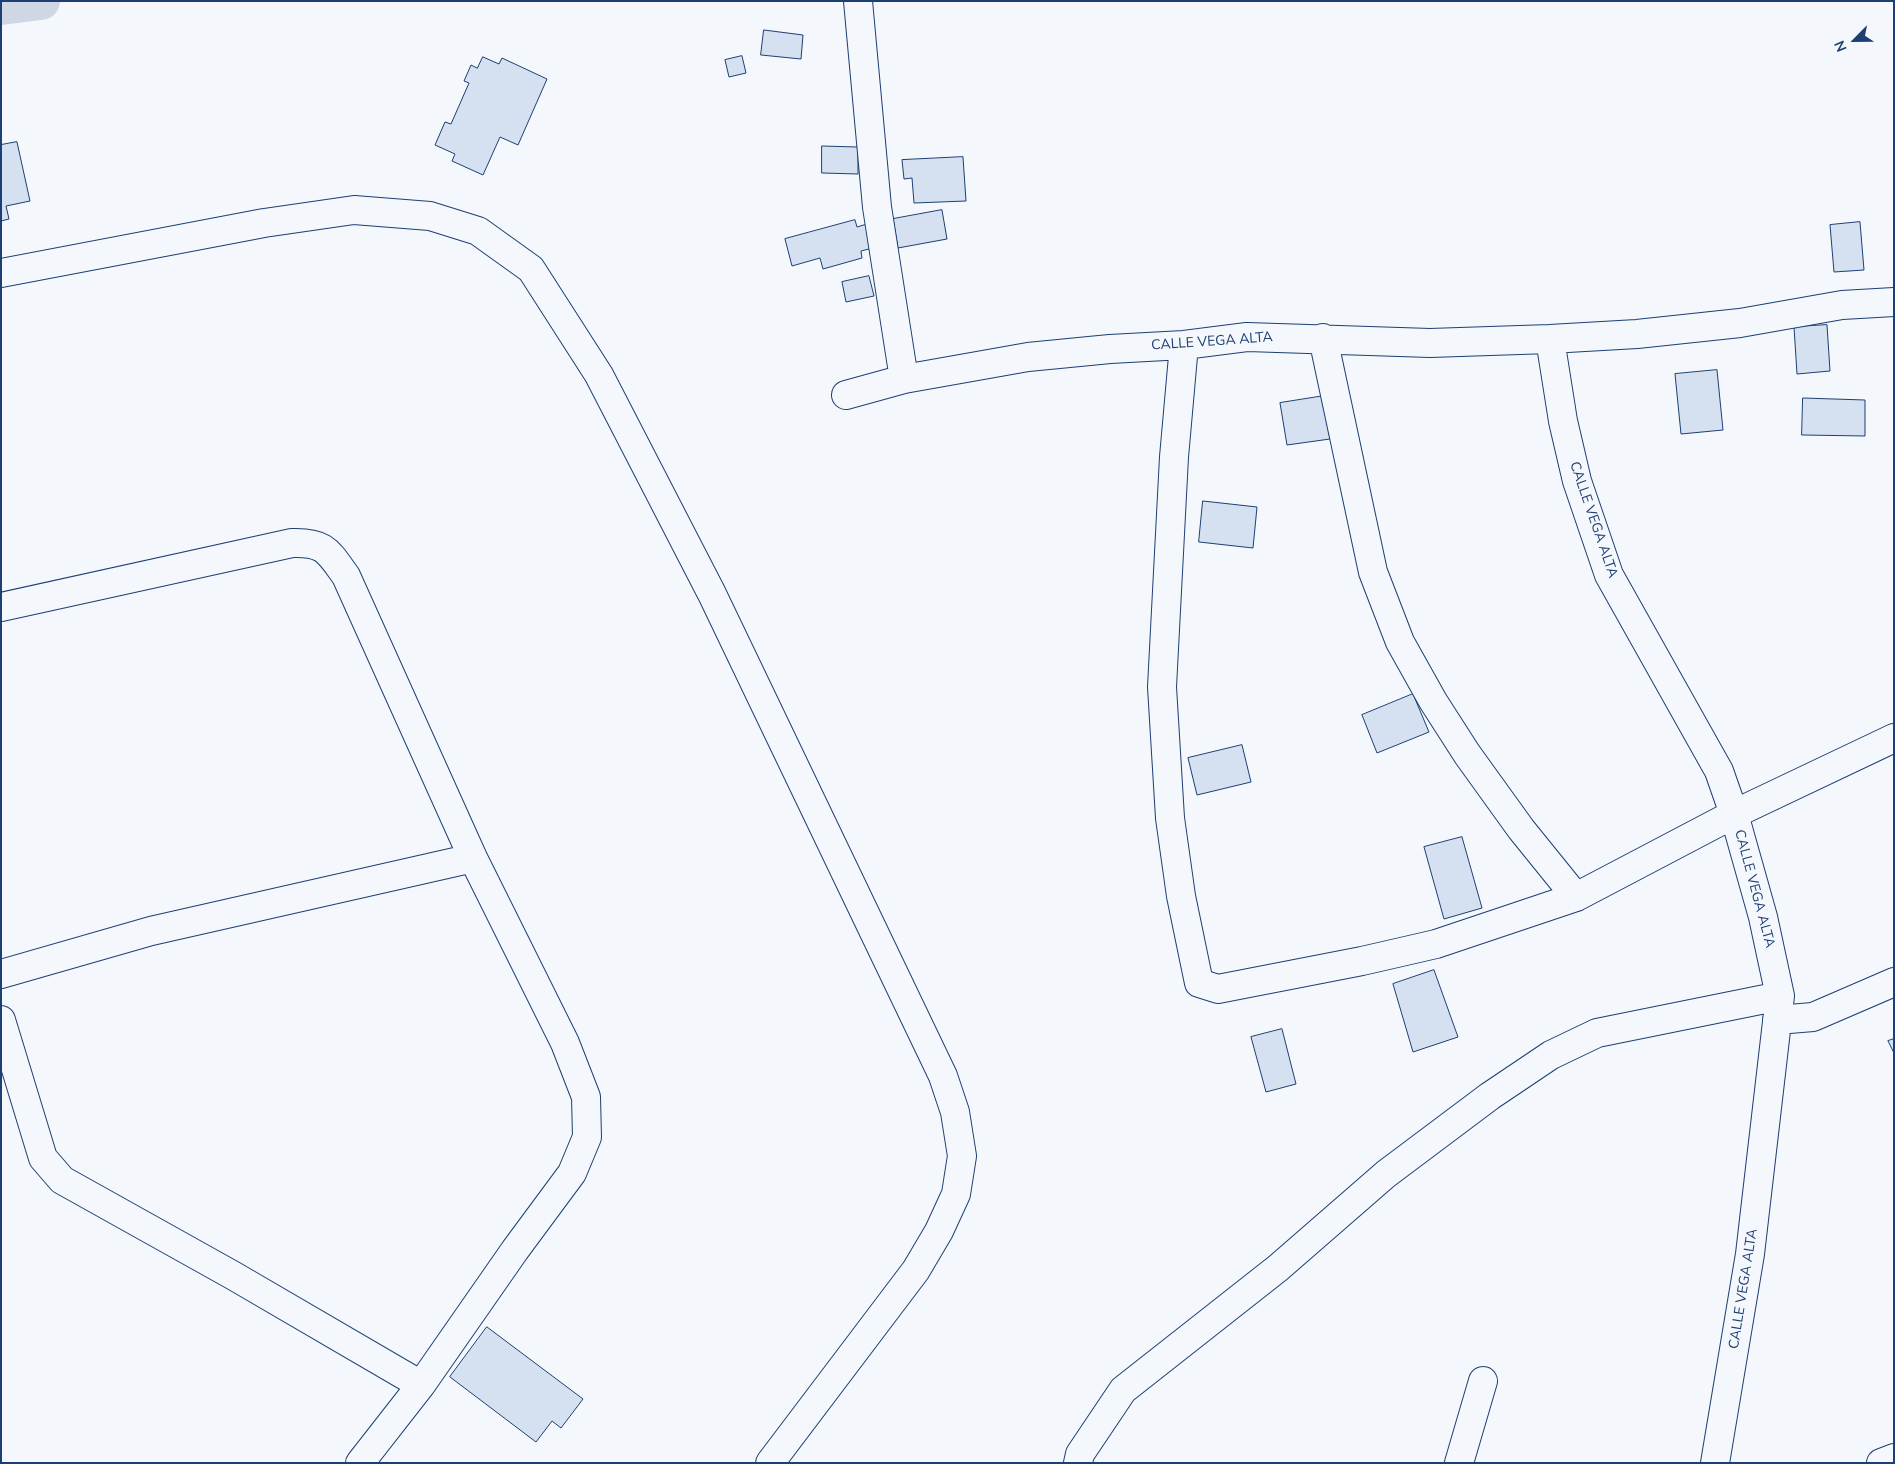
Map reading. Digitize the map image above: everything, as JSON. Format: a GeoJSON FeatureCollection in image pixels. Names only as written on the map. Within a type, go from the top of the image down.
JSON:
{"type":"FeatureCollection","features":[{"type":"Feature","properties":{"kind":"street"},"geometry":{"type":"LineString","coordinates":[[858,1],[877,207],[904,379]]}},
{"type":"Feature","properties":{"kind":"street"},"geometry":{"type":"LineString","coordinates":[[1,273],[264,223],[354,210],[430,216],[478,232],[532,269],[600,375],[712,594],[939,1067],[955,1112],[962,1156],[956,1194],[939,1232],[910,1277],[770,1463]]}},
{"type":"Feature","properties":{"kind":"street"},"geometry":{"type":"LineString","coordinates":[[1550,339],[1637,334],[1740,323],[1842,306],[1894,302]]}},
{"type":"Feature","properties":{"kind":"street","name":"CALLE VEGA ALTA"},"geometry":{"type":"LineString","coordinates":[[846,395],[904,379],[1028,358],[1110,349],[1184,345],[1247,338],[1322,338],[1430,342],[1550,339],[1563,421],[1577,481],[1609,575],[1719,771],[1734,814],[1763,917],[1779,1008],[1750,1254],[1716,1463]]}},
{"type":"Feature","properties":{"kind":"street"},"geometry":{"type":"LineString","coordinates":[[1322,338],[1373,572],[1400,642],[1433,701],[1467,754],[1521,829],[1576,897]]}},
{"type":"Feature","properties":{"kind":"street"},"geometry":{"type":"LineString","coordinates":[[1184,345],[1174,457],[1162,687],[1170,818],[1181,896],[1199,983],[1218,989],[1362,961],[1436,944],[1576,897],[1734,814],[1894,738]]}},
{"type":"Feature","properties":{"kind":"street"},"geometry":{"type":"LineString","coordinates":[[1,607],[292,543],[311,542],[328,551],[346,576],[473,858],[565,1043],[586,1097],[587,1137],[572,1173],[515,1250],[421,1385],[360,1463]]}},
{"type":"Feature","properties":{"kind":"street"},"geometry":{"type":"LineString","coordinates":[[1,974],[151,931],[473,858]]}},
{"type":"Feature","properties":{"kind":"street"},"geometry":{"type":"LineString","coordinates":[[1078,1463],[1080,1454],[1123,1390],[1278,1268],[1386,1174],[1490,1096],[1551,1055],[1597,1033],[1779,1008],[1813,1017],[1894,982]]}},
{"type":"Feature","properties":{"kind":"street"},"geometry":{"type":"LineString","coordinates":[[1,1020],[43,1158],[62,1180],[234,1276],[421,1385]]}},
{"type":"Feature","properties":{"kind":"street"},"geometry":{"type":"LineString","coordinates":[[1459,1463],[1483,1381]]}},
{"type":"Feature","properties":{"kind":"street"},"geometry":{"type":"LineString","coordinates":[[1881,1463],[1894,1458]]}},
{"type":"Feature","properties":{"kind":"building"},"geometry":{"type":"Polygon","coordinates":[[[764,30],[803,35],[801,59],[761,55],[764,30]]]}},
{"type":"Feature","properties":{"kind":"building"},"geometry":{"type":"Polygon","coordinates":[[[742,56],[746,73],[729,77],[725,60],[742,56]]]}},
{"type":"Feature","properties":{"kind":"building"},"geometry":{"type":"Polygon","coordinates":[[[483,57],[499,64],[502,58],[547,79],[518,145],[500,137],[483,175],[452,161],[455,154],[435,145],[445,122],[451,124],[469,83],[464,81],[471,65],[477,68],[483,57]]]}},
{"type":"Feature","properties":{"kind":"building"},"geometry":{"type":"Polygon","coordinates":[[[17,142],[30,201],[6,206],[9,219],[1,221],[1,145],[17,142]]]}},
{"type":"Feature","properties":{"kind":"building"},"geometry":{"type":"Polygon","coordinates":[[[822,146],[858,147],[858,174],[822,173],[822,146]]]}},
{"type":"Feature","properties":{"kind":"building"},"geometry":{"type":"Polygon","coordinates":[[[963,157],[966,201],[914,203],[912,178],[904,179],[902,160],[963,157]]]}},
{"type":"Feature","properties":{"kind":"building"},"geometry":{"type":"Polygon","coordinates":[[[942,210],[947,239],[898,248],[893,219],[942,210]]]}},
{"type":"Feature","properties":{"kind":"building"},"geometry":{"type":"Polygon","coordinates":[[[855,220],[857,227],[867,224],[873,248],[861,251],[862,258],[823,269],[820,258],[792,266],[785,239],[855,220]]]}},
{"type":"Feature","properties":{"kind":"building"},"geometry":{"type":"Polygon","coordinates":[[[1860,222],[1864,270],[1834,272],[1830,225],[1860,222]]]}},
{"type":"Feature","properties":{"kind":"building"},"geometry":{"type":"Polygon","coordinates":[[[869,276],[874,296],[846,302],[842,282],[869,276]]]}},
{"type":"Feature","properties":{"kind":"building"},"geometry":{"type":"Polygon","coordinates":[[[1827,325],[1830,371],[1797,374],[1794,327],[1827,325]]]}},
{"type":"Feature","properties":{"kind":"building"},"geometry":{"type":"Polygon","coordinates":[[[1717,370],[1723,430],[1681,434],[1675,374],[1717,370]]]}},
{"type":"Feature","properties":{"kind":"building"},"geometry":{"type":"Polygon","coordinates":[[[1324,396],[1330,439],[1287,445],[1280,403],[1324,396]]]}},
{"type":"Feature","properties":{"kind":"building"},"geometry":{"type":"Polygon","coordinates":[[[1803,398],[1865,400],[1865,436],[1802,435],[1803,398]]]}},
{"type":"Feature","properties":{"kind":"building"},"geometry":{"type":"Polygon","coordinates":[[[1203,501],[1257,507],[1253,548],[1199,542],[1203,501]]]}},
{"type":"Feature","properties":{"kind":"building"},"geometry":{"type":"Polygon","coordinates":[[[1413,694],[1429,732],[1377,753],[1362,715],[1413,694]]]}},
{"type":"Feature","properties":{"kind":"building"},"geometry":{"type":"Polygon","coordinates":[[[1242,745],[1251,782],[1197,795],[1188,758],[1242,745]]]}},
{"type":"Feature","properties":{"kind":"building"},"geometry":{"type":"Polygon","coordinates":[[[1462,837],[1482,908],[1444,919],[1424,847],[1462,837]]]}},
{"type":"Feature","properties":{"kind":"building"},"geometry":{"type":"Polygon","coordinates":[[[1434,970],[1458,1037],[1413,1052],[1393,984],[1434,970]]]}},
{"type":"Feature","properties":{"kind":"building"},"geometry":{"type":"Polygon","coordinates":[[[1282,1029],[1296,1084],[1266,1092],[1251,1037],[1282,1029]]]}},
{"type":"Feature","properties":{"kind":"building"},"geometry":{"type":"Polygon","coordinates":[[[1894,1039],[1894,1053],[1888,1041],[1894,1039]]]}},
{"type":"Feature","properties":{"kind":"building"},"geometry":{"type":"Polygon","coordinates":[[[487,1327],[583,1399],[561,1428],[552,1421],[536,1442],[450,1377],[487,1327]]]}},
{"type":"Feature","properties":{"kind":"waterway"},"geometry":{"type":"LineString","coordinates":[[1,6],[41,1]]}}]}
